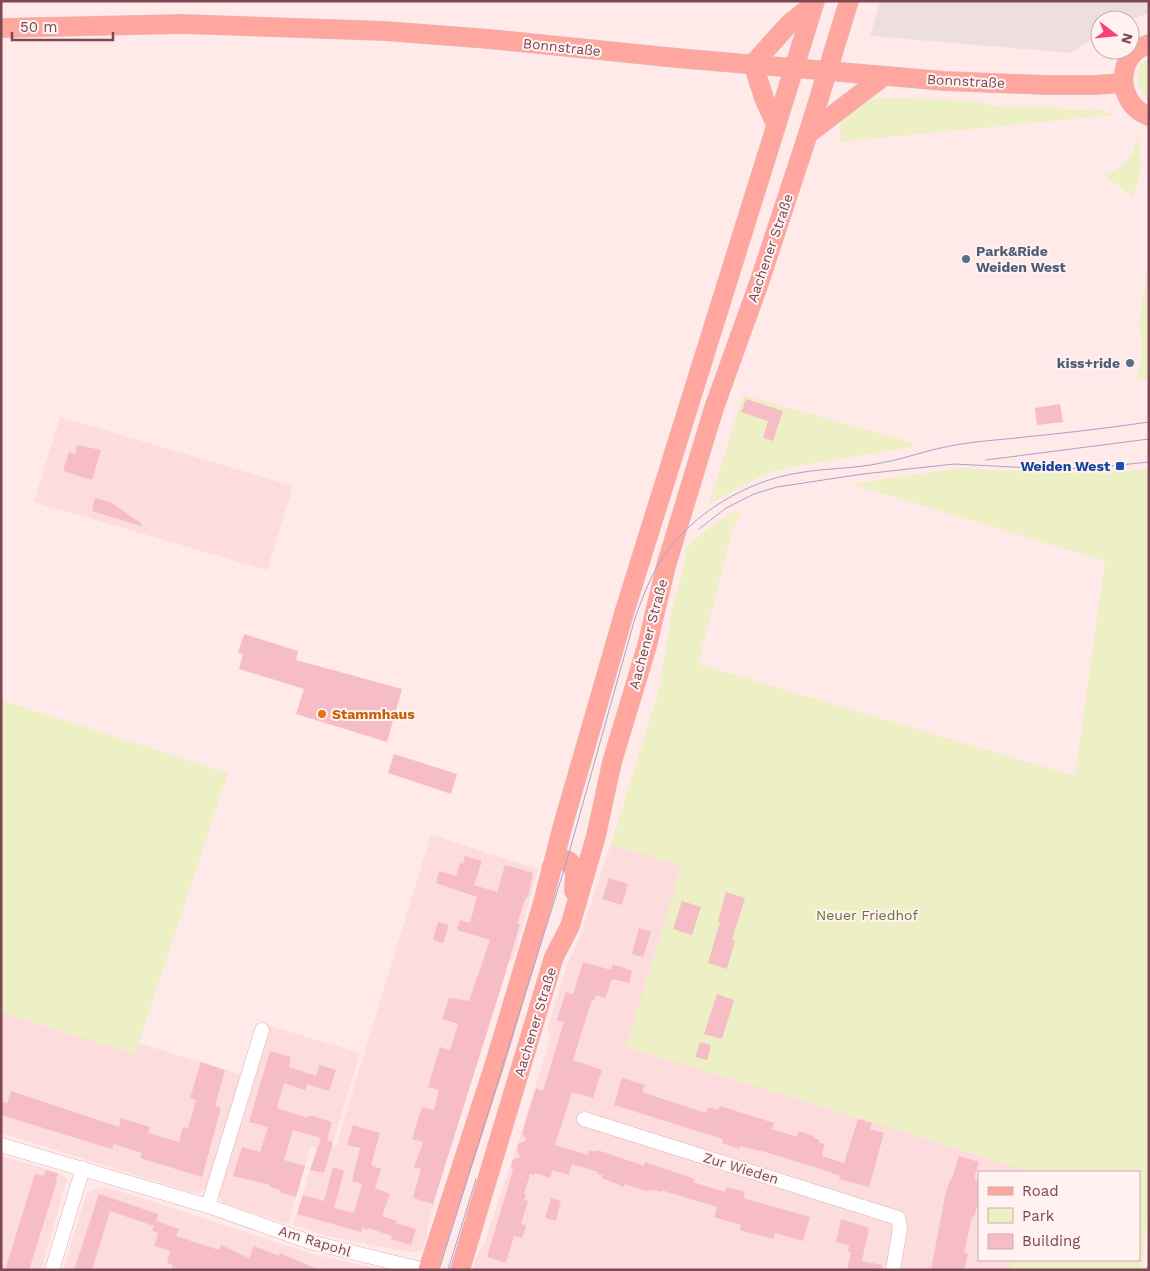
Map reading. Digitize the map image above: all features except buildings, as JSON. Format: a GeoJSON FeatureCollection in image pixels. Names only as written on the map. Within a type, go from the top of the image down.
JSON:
{"type":"FeatureCollection","features":[{"type":"Feature","properties":{"kind":"main road","name":"Aachener Straße"},"geometry":{"type":"LineString","coordinates":[[456,1268],[554,957],[570,926],[594,844],[612,762],[647,646],[666,566],[714,408],[759,283],[849,1]]}},
{"type":"Feature","properties":{"kind":"main road","name":"Aachener Straße"},"geometry":{"type":"LineString","coordinates":[[427,1270],[495,1063],[543,902],[625,610],[814,3]]}},
{"type":"Feature","properties":{"kind":"main road"},"geometry":{"type":"LineString","coordinates":[[776,125],[764,98],[753,64],[789,24],[814,3]]}},
{"type":"Feature","properties":{"kind":"main road","name":"Bonnstraße"},"geometry":{"type":"LineString","coordinates":[[1,28],[182,24],[385,31],[953,81],[1045,85],[1123,83]]}},
{"type":"Feature","properties":{"kind":"main road"},"geometry":{"type":"LineString","coordinates":[[1149,44],[1137,50],[1130,57],[1125,66],[1123,83],[1126,96],[1133,106],[1149,116]]}},
{"type":"Feature","properties":{"kind":"main road"},"geometry":{"type":"LineString","coordinates":[[808,134],[884,76]]}},
{"type":"Feature","properties":{"kind":"main road"},"geometry":{"type":"LineString","coordinates":[[551,868],[558,861],[562,860],[567,860],[572,864],[575,872],[574,910]]}},
{"type":"Feature","properties":{"kind":"street"},"geometry":{"type":"LineString","coordinates":[[208,1206],[262,1030]]}},
{"type":"Feature","properties":{"kind":"street","name":"Zur Wieden"},"geometry":{"type":"LineString","coordinates":[[584,1119],[898,1218],[900,1229],[892,1270]]}},
{"type":"Feature","properties":{"kind":"street","name":"Am Rapohl"},"geometry":{"type":"LineString","coordinates":[[1,1145],[208,1206],[310,1242],[427,1270]]}},
{"type":"Feature","properties":{"kind":"street"},"geometry":{"type":"LineString","coordinates":[[52,1270],[83,1168]]}},
{"type":"Feature","properties":{"kind":"shaded area"},"geometry":{"type":"Polygon","coordinates":[[[880,1],[1149,1],[1149,13],[1140,16],[1140,10],[1090,10],[1090,41],[1071,53],[870,36],[880,1]]]}},
{"type":"Feature","properties":{"kind":"shaded area"},"geometry":{"type":"Polygon","coordinates":[[[60,417],[293,486],[267,570],[34,502],[60,417]]]}},
{"type":"Feature","properties":{"kind":"shaded area"},"geometry":{"type":"Polygon","coordinates":[[[431,835],[538,869],[513,960],[508,963],[500,988],[501,991],[499,991],[449,1151],[424,1245],[420,1251],[415,1253],[327,1236],[293,1225],[317,1148],[311,1146],[288,1224],[223,1203],[217,1192],[267,1025],[360,1053],[332,1145],[336,1146],[431,835]]]}},
{"type":"Feature","properties":{"kind":"shaded area"},"geometry":{"type":"Polygon","coordinates":[[[611,844],[682,866],[626,1047],[1024,1170],[978,1171],[978,1261],[1012,1261],[1011,1270],[472,1270],[485,1241],[521,1134],[550,1039],[548,1027],[566,967],[579,939],[611,844]]]}},
{"type":"Feature","properties":{"kind":"shaded area"},"geometry":{"type":"Polygon","coordinates":[[[1,1012],[134,1054],[138,1043],[242,1075],[207,1188],[197,1194],[1,1133],[1,1012]]]}},
{"type":"Feature","properties":{"kind":"shaded area"},"geometry":{"type":"Polygon","coordinates":[[[1,1156],[60,1173],[67,1179],[41,1270],[1,1270],[1,1156]]]}},
{"type":"Feature","properties":{"kind":"shaded area"},"geometry":{"type":"Polygon","coordinates":[[[97,1187],[113,1189],[316,1255],[385,1270],[63,1270],[87,1193],[97,1187]]]}},
{"type":"Feature","properties":{"kind":"green space"},"geometry":{"type":"Polygon","coordinates":[[[1149,58],[1149,100],[1141,90],[1137,79],[1140,68],[1149,58]]]}},
{"type":"Feature","properties":{"kind":"green space"},"geometry":{"type":"Polygon","coordinates":[[[878,98],[970,100],[1006,107],[1053,107],[1071,110],[1093,109],[1114,115],[839,142],[842,115],[866,101],[878,98]]]}},
{"type":"Feature","properties":{"kind":"green space"},"geometry":{"type":"Polygon","coordinates":[[[1138,133],[1140,174],[1139,182],[1132,196],[1104,175],[1112,172],[1128,160],[1138,133]]]}},
{"type":"Feature","properties":{"kind":"green space"},"geometry":{"type":"Polygon","coordinates":[[[1149,256],[1149,379],[1137,378],[1143,351],[1139,327],[1149,256]]]}},
{"type":"Feature","properties":{"kind":"green space"},"geometry":{"type":"Polygon","coordinates":[[[743,395],[914,443],[913,447],[791,467],[767,473],[709,504],[743,395]]]}},
{"type":"Feature","properties":{"kind":"green space","name":"Neuer Friedhof"},"geometry":{"type":"Polygon","coordinates":[[[959,468],[1077,473],[1149,469],[1149,1204],[1141,1270],[1011,1270],[1012,1261],[1140,1261],[1140,1171],[1024,1171],[857,1117],[626,1047],[682,866],[611,844],[658,693],[673,605],[684,566],[685,550],[702,533],[737,509],[741,514],[732,531],[698,664],[1075,776],[1105,561],[851,484],[959,468]]]}},
{"type":"Feature","properties":{"kind":"green space"},"geometry":{"type":"Polygon","coordinates":[[[1,700],[228,773],[135,1054],[1,1012],[1,700]]]}},
{"type":"Feature","properties":{"kind":"tram line"},"geometry":{"type":"LineString","coordinates":[[439,1270],[567,860],[635,618],[655,571],[676,540],[690,526],[723,501],[741,491],[779,477],[808,471],[871,465],[959,444],[1149,422]]}},
{"type":"Feature","properties":{"kind":"tram line"},"geometry":{"type":"LineString","coordinates":[[986,460],[1149,439]]}},
{"type":"Feature","properties":{"kind":"tram line"},"geometry":{"type":"LineString","coordinates":[[699,529],[726,508],[754,494],[777,487],[863,474],[954,464],[1051,469],[1091,468],[1149,462]]}},
{"type":"Feature","properties":{"kind":"tram line"},"geometry":{"type":"LineString","coordinates":[[448,1270],[476,1179]]}},
{"type":"Feature","properties":{"kind":"place","name":"Park&Ride Weiden West"},"geometry":{"type":"Point","coordinates":[966,259]}},
{"type":"Feature","properties":{"kind":"place","name":"kiss+ride"},"geometry":{"type":"Point","coordinates":[1130,363]}},
{"type":"Feature","properties":{"kind":"place","name":"Weiden West"},"geometry":{"type":"Point","coordinates":[1120,466]}},
{"type":"Feature","properties":{"kind":"place","name":"Stammhaus"},"geometry":{"type":"Point","coordinates":[322,714]}}]}
